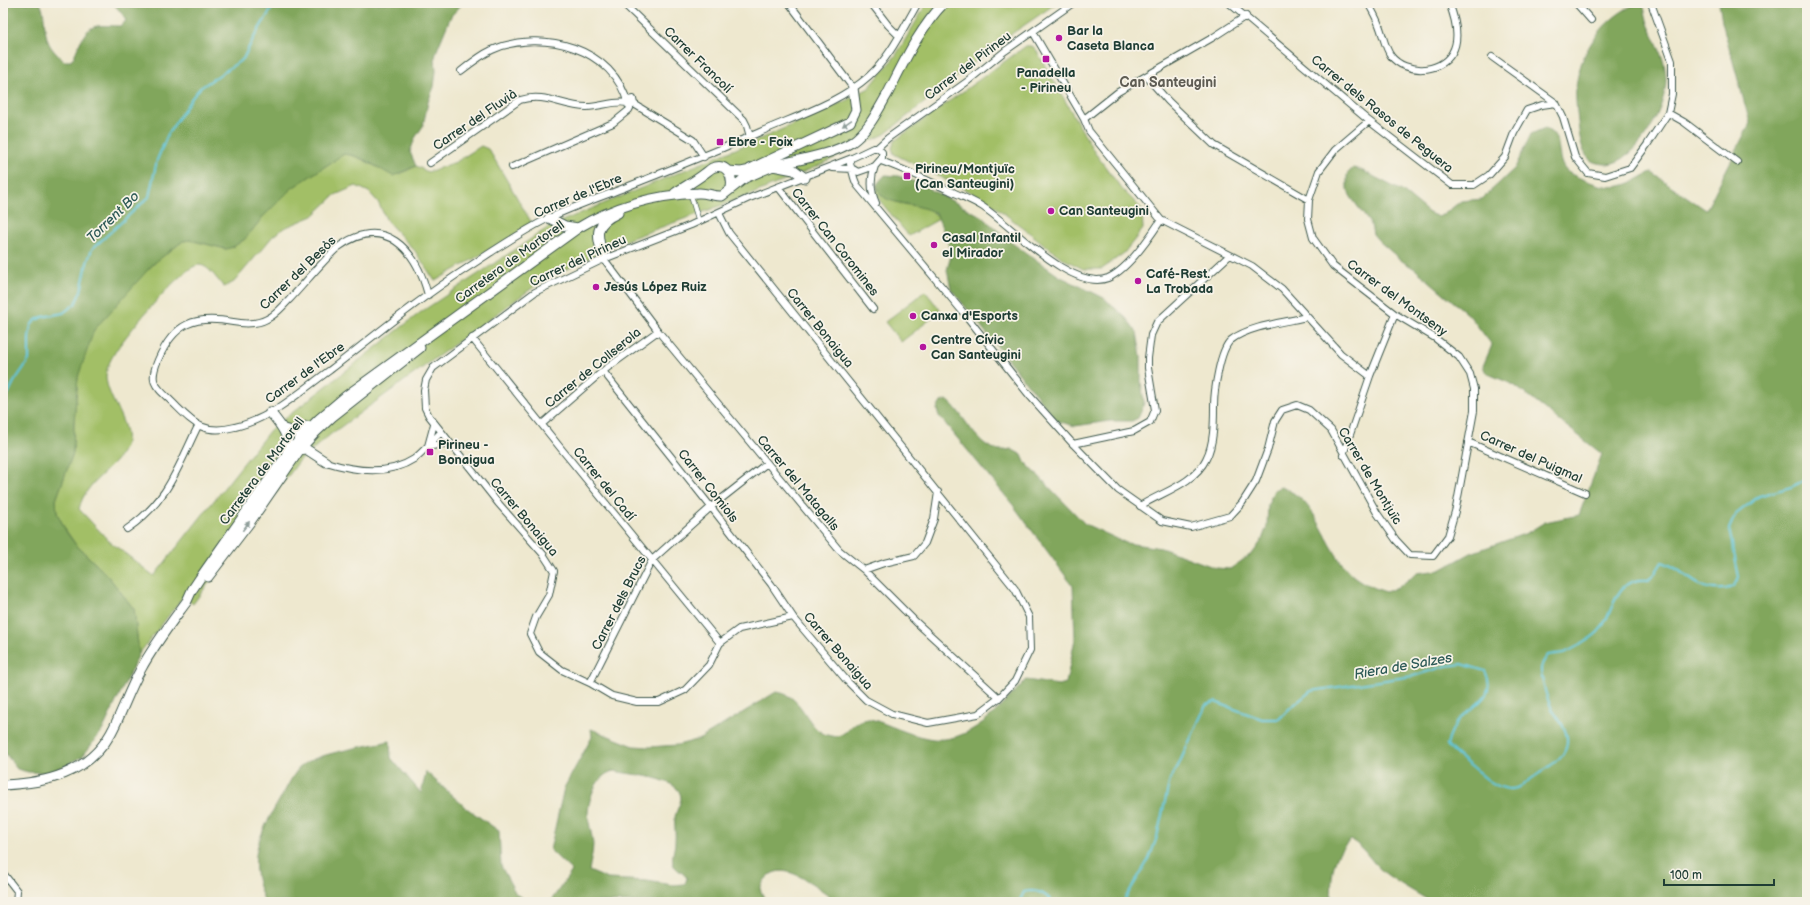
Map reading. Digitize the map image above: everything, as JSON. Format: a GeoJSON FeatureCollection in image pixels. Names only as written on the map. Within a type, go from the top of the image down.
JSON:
{"type":"FeatureCollection","features":[{"type":"Feature","properties":{"kind":"main road"},"geometry":{"type":"LineString","coordinates":[[673,194],[716,167],[724,168],[728,171],[741,172],[773,166],[835,149],[851,142],[861,135],[876,114],[924,27],[944,3]]}},
{"type":"Feature","properties":{"kind":"main road"},"geometry":{"type":"LineString","coordinates":[[750,170],[850,122],[856,110],[853,88]]}},
{"type":"Feature","properties":{"kind":"main road"},"geometry":{"type":"LineString","coordinates":[[673,194],[701,193],[722,196],[745,178],[773,166],[794,170],[805,178]]}},
{"type":"Feature","properties":{"kind":"main road"},"geometry":{"type":"LineString","coordinates":[[728,171],[733,180],[731,188]]}},
{"type":"Feature","properties":{"kind":"main road"},"geometry":{"type":"LineString","coordinates":[[705,174],[703,182],[704,187],[712,195]]}},
{"type":"Feature","properties":{"kind":"main road","name":"Carretera de Martorell"},"geometry":{"type":"LineString","coordinates":[[3,785],[36,783],[56,778],[82,764],[95,753],[110,734],[141,668],[187,601],[192,590],[277,468],[289,459],[316,421],[397,358],[448,323],[578,228],[611,210],[673,194]]}},
{"type":"Feature","properties":{"kind":"main road"},"geometry":{"type":"LineString","coordinates":[[604,259],[598,235],[600,225],[609,217],[641,202]]}},
{"type":"Feature","properties":{"kind":"main road"},"geometry":{"type":"LineString","coordinates":[[549,218],[565,226],[578,228]]}},
{"type":"Feature","properties":{"kind":"main road"},"geometry":{"type":"LineString","coordinates":[[187,601],[226,554],[289,459],[332,417],[406,360],[448,323]]}},
{"type":"Feature","properties":{"kind":"main road"},"geometry":{"type":"LineString","coordinates":[[270,412],[284,429],[288,444],[289,459]]}},
{"type":"Feature","properties":{"kind":"main road"},"geometry":{"type":"LineString","coordinates":[[284,429],[292,432],[298,431],[316,421]]}},
{"type":"Feature","properties":{"kind":"main road"},"geometry":{"type":"LineString","coordinates":[[277,468],[285,463],[295,451],[301,448],[306,435],[316,421]]}},
{"type":"Feature","properties":{"kind":"main road"},"geometry":{"type":"LineString","coordinates":[[311,456],[311,445],[314,435]]}},
{"type":"Feature","properties":{"kind":"main road"},"geometry":{"type":"LineString","coordinates":[[301,448],[311,456],[326,462]]}},
{"type":"Feature","properties":{"kind":"main road"},"geometry":{"type":"LineString","coordinates":[[289,459],[311,456]]}},
{"type":"Feature","properties":{"kind":"street","name":"Carrer Francolí"},"geometry":{"type":"LineString","coordinates":[[623,3],[741,117],[747,126],[750,137]]}},
{"type":"Feature","properties":{"kind":"street"},"geometry":{"type":"LineString","coordinates":[[789,3],[853,88]]}},
{"type":"Feature","properties":{"kind":"street"},"geometry":{"type":"LineString","coordinates":[[871,3],[888,25],[899,36]]}},
{"type":"Feature","properties":{"kind":"street","name":"Carrer de l'Ebre"},"geometry":{"type":"LineString","coordinates":[[198,426],[206,429],[236,427],[270,412],[298,393],[428,295],[467,268],[549,218],[704,157],[832,100],[853,88],[882,62],[918,3]]}},
{"type":"Feature","properties":{"kind":"street","name":"Carrer del Pirineu"},"geometry":{"type":"LineString","coordinates":[[434,424],[425,408],[424,390],[426,380],[434,368],[534,292],[604,259],[699,222],[748,199],[805,178],[873,148],[878,148],[888,138],[968,81],[1005,51],[1072,3]]}},
{"type":"Feature","properties":{"kind":"street","name":"Carrer dels Rasos de Peguera"},"geometry":{"type":"LineString","coordinates":[[1229,3],[1370,121],[1452,185],[1474,185],[1489,175],[1505,156],[1514,133],[1527,110],[1542,105],[1556,103]]}},
{"type":"Feature","properties":{"kind":"street"},"geometry":{"type":"LineString","coordinates":[[1368,3],[1378,23],[1391,56],[1404,67],[1426,70],[1440,64],[1452,54],[1457,37],[1455,20],[1450,3]]}},
{"type":"Feature","properties":{"kind":"street"},"geometry":{"type":"LineString","coordinates":[[1576,3],[1591,20]]}},
{"type":"Feature","properties":{"kind":"street"},"geometry":{"type":"LineString","coordinates":[[1492,57],[1556,103],[1564,117],[1575,157],[1588,173],[1605,176],[1630,168],[1668,113],[1672,94],[1672,61],[1651,3]]}},
{"type":"Feature","properties":{"kind":"street"},"geometry":{"type":"LineString","coordinates":[[1084,119],[1118,92],[1212,38],[1246,16]]}},
{"type":"Feature","properties":{"kind":"street"},"geometry":{"type":"LineString","coordinates":[[1033,32],[1084,119],[1089,131],[1161,220],[1252,266],[1282,289],[1341,354],[1370,376]]}},
{"type":"Feature","properties":{"kind":"street"},"geometry":{"type":"LineString","coordinates":[[462,71],[483,55],[508,45],[538,42],[568,45],[581,50],[603,64],[614,76],[630,103],[693,140],[704,157]]}},
{"type":"Feature","properties":{"kind":"street"},"geometry":{"type":"LineString","coordinates":[[1146,76],[1168,101],[1214,145],[1309,200]]}},
{"type":"Feature","properties":{"kind":"street","name":"Carrer del Fluvià"},"geometry":{"type":"LineString","coordinates":[[430,163],[520,100],[528,97],[544,97],[585,107],[604,106],[621,101],[630,103]]}},
{"type":"Feature","properties":{"kind":"street"},"geometry":{"type":"LineString","coordinates":[[512,167],[613,123],[626,114],[630,103]]}},
{"type":"Feature","properties":{"kind":"street"},"geometry":{"type":"LineString","coordinates":[[1668,113],[1684,122],[1737,162]]}},
{"type":"Feature","properties":{"kind":"street","name":"Carrer del Montseny"},"geometry":{"type":"LineString","coordinates":[[1370,121],[1335,150],[1319,172],[1309,200],[1308,219],[1313,238],[1333,266],[1395,314],[1435,338],[1459,357],[1470,374],[1474,389],[1474,411],[1468,442]]}},
{"type":"Feature","properties":{"kind":"street"},"geometry":{"type":"LineString","coordinates":[[878,148],[882,155],[881,161],[876,166],[872,176],[871,186],[872,194],[879,210]]}},
{"type":"Feature","properties":{"kind":"street"},"geometry":{"type":"LineString","coordinates":[[852,158],[850,164],[853,169],[853,178],[857,185],[879,210]]}},
{"type":"Feature","properties":{"kind":"street"},"geometry":{"type":"LineString","coordinates":[[881,161],[910,172],[982,206],[1067,272],[1092,280],[1108,278],[1123,267],[1136,254],[1161,220]]}},
{"type":"Feature","properties":{"kind":"street","name":"Carrer del Pirineu"},"geometry":{"type":"LineString","coordinates":[[827,169],[836,168],[861,171],[876,166]]}},
{"type":"Feature","properties":{"kind":"street","name":"Carrer Can Coromines"},"geometry":{"type":"LineString","coordinates":[[779,188],[873,309]]}},
{"type":"Feature","properties":{"kind":"street"},"geometry":{"type":"LineString","coordinates":[[692,200],[699,222]]}},
{"type":"Feature","properties":{"kind":"street","name":"Carrer de Montjuïc"},"geometry":{"type":"LineString","coordinates":[[879,210],[1028,395],[1118,490],[1162,521],[1191,527],[1230,516],[1242,503],[1256,481],[1268,449],[1275,421],[1282,410],[1297,405],[1309,410],[1331,430],[1343,454],[1396,540],[1410,555],[1433,556],[1448,536],[1456,508],[1468,442]]}},
{"type":"Feature","properties":{"kind":"street","name":"Carrer Bonaigua"},"geometry":{"type":"LineString","coordinates":[[434,424],[498,503],[543,554],[554,571],[549,595],[536,617],[530,634],[539,652],[562,670],[590,683],[612,696],[637,702],[659,702],[685,690],[709,666],[720,643],[738,629],[793,617],[847,681],[866,700],[892,714],[928,723],[957,719],[978,714],[999,698],[1015,682],[1030,650],[1029,617],[1015,589],[729,233],[719,213]]}},
{"type":"Feature","properties":{"kind":"street","name":"Carrer del Besòs"},"geometry":{"type":"LineString","coordinates":[[198,426],[159,390],[153,379],[154,370],[166,344],[181,327],[191,322],[204,319],[243,323],[257,323],[266,320],[275,314],[300,289],[336,248],[351,239],[369,234],[387,236],[402,246],[419,268],[428,295]]}},
{"type":"Feature","properties":{"kind":"street"},"geometry":{"type":"LineString","coordinates":[[1073,444],[1134,431],[1150,422],[1155,410],[1148,368],[1148,358],[1151,335],[1157,322],[1230,255]]}},
{"type":"Feature","properties":{"kind":"street","name":"Carrer del Matagalls"},"geometry":{"type":"LineString","coordinates":[[604,259],[658,331],[839,550],[864,570],[916,622],[999,698]]}},
{"type":"Feature","properties":{"kind":"street"},"geometry":{"type":"LineString","coordinates":[[1343,454],[1370,376],[1395,314]]}},
{"type":"Feature","properties":{"kind":"street"},"geometry":{"type":"LineString","coordinates":[[1140,506],[1184,482],[1196,472],[1207,459],[1214,434],[1214,402],[1218,367],[1230,340],[1246,331],[1307,317]]}},
{"type":"Feature","properties":{"kind":"street","name":"Carrer de Collserola"},"geometry":{"type":"LineString","coordinates":[[542,424],[603,371],[658,331]]}},
{"type":"Feature","properties":{"kind":"street","name":"Carrer del Cadí"},"geometry":{"type":"LineString","coordinates":[[472,338],[720,643]]}},
{"type":"Feature","properties":{"kind":"street","name":"Carrer Comiols"},"geometry":{"type":"LineString","coordinates":[[603,371],[771,584],[793,617]]}},
{"type":"Feature","properties":{"kind":"street"},"geometry":{"type":"LineString","coordinates":[[427,447],[434,424]]}},
{"type":"Feature","properties":{"kind":"street"},"geometry":{"type":"LineString","coordinates":[[126,529],[143,518],[168,488],[198,426]]}},
{"type":"Feature","properties":{"kind":"street"},"geometry":{"type":"LineString","coordinates":[[326,462],[363,470],[390,468],[412,460],[440,433]]}},
{"type":"Feature","properties":{"kind":"street","name":"Carrer del Puigmal"},"geometry":{"type":"LineString","coordinates":[[1468,442],[1585,493]]}},
{"type":"Feature","properties":{"kind":"street"},"geometry":{"type":"LineString","coordinates":[[427,447],[448,443]]}},
{"type":"Feature","properties":{"kind":"street","name":"Carrer dels Brucs"},"geometry":{"type":"LineString","coordinates":[[590,683],[652,560],[711,507],[767,463]]}},
{"type":"Feature","properties":{"kind":"street"},"geometry":{"type":"LineString","coordinates":[[864,570],[884,563],[914,556],[925,543],[934,519],[938,492]]}},
{"type":"Feature","properties":{"kind":"street"},"geometry":{"type":"LineString","coordinates":[[3,873],[17,891],[16,902]]}},
{"type":"Feature","properties":{"kind":"green space"},"geometry":{"type":"Polygon","coordinates":[[[3,3],[40,3],[43,11],[46,34],[51,48],[64,61],[71,61],[87,31],[97,26],[120,26],[126,21],[113,3],[463,3],[451,16],[437,50],[435,57],[436,71],[434,87],[428,102],[423,126],[415,138],[410,152],[416,166],[393,176],[363,159],[344,154],[292,188],[263,217],[245,239],[233,247],[226,249],[190,240],[183,241],[153,264],[94,330],[78,377],[73,453],[56,500],[57,513],[67,533],[76,545],[107,575],[134,609],[139,654],[102,731],[82,757],[51,773],[28,772],[17,769],[3,750],[3,3]]]}},
{"type":"Feature","properties":{"kind":"green space"},"geometry":{"type":"Polygon","coordinates":[[[927,3],[1057,3],[1004,39],[885,134],[818,166],[750,195],[629,239],[542,281],[331,434],[300,460],[193,604],[183,597],[139,654],[134,609],[107,575],[76,545],[65,529],[57,513],[56,500],[73,453],[78,377],[90,338],[94,330],[136,281],[158,260],[183,241],[190,240],[226,249],[233,247],[245,239],[263,217],[292,188],[344,154],[355,157],[379,168],[400,174],[416,166],[428,172],[456,162],[481,146],[488,149],[492,155],[533,225],[435,281],[415,251],[387,221],[378,202],[369,192],[356,186],[335,195],[313,216],[284,228],[273,236],[234,282],[224,287],[206,267],[199,265],[191,268],[169,287],[132,329],[117,349],[110,362],[106,373],[107,386],[123,422],[127,438],[120,455],[115,462],[94,482],[83,499],[79,509],[109,541],[154,576],[270,430],[421,312],[552,225],[767,136],[847,100],[869,88],[896,55],[927,3]]]}},
{"type":"Feature","properties":{"kind":"green space"},"geometry":{"type":"Polygon","coordinates":[[[1719,3],[1807,3],[1807,902],[1431,902],[1387,875],[1360,846],[1351,840],[1344,846],[1336,860],[1332,876],[1331,902],[839,902],[809,881],[797,875],[786,872],[776,872],[767,877],[760,889],[766,902],[550,902],[572,871],[550,850],[564,788],[592,737],[591,729],[634,746],[649,747],[678,745],[700,739],[776,692],[786,695],[794,700],[816,728],[822,733],[831,736],[837,736],[846,732],[858,722],[871,719],[927,738],[942,739],[957,737],[970,731],[994,713],[1026,680],[1059,685],[1066,683],[1075,639],[1073,586],[1013,505],[939,416],[937,409],[941,402],[947,400],[974,434],[990,447],[1000,450],[1011,449],[1022,455],[1025,462],[1085,524],[1126,543],[1161,548],[1216,568],[1230,569],[1253,553],[1262,540],[1267,526],[1268,504],[1274,490],[1281,487],[1294,493],[1313,513],[1334,551],[1351,574],[1363,583],[1386,592],[1400,586],[1417,573],[1440,570],[1471,553],[1527,533],[1545,522],[1579,515],[1602,454],[1514,385],[1486,373],[1483,366],[1492,345],[1469,315],[1415,269],[1402,261],[1373,234],[1371,225],[1347,189],[1347,174],[1353,168],[1361,170],[1402,191],[1429,213],[1436,216],[1443,215],[1461,201],[1482,199],[1515,168],[1531,134],[1545,128],[1556,136],[1562,164],[1564,168],[1572,175],[1602,186],[1611,187],[1633,182],[1651,172],[1706,210],[1750,123],[1722,22],[1719,3]],[[614,771],[608,773],[599,781],[590,800],[588,813],[593,844],[589,871],[608,879],[647,881],[673,885],[685,884],[687,878],[674,866],[672,860],[675,845],[675,817],[681,799],[679,791],[673,785],[664,781],[614,771]]]}},
{"type":"Feature","properties":{"kind":"green space"},"geometry":{"type":"Polygon","coordinates":[[[1636,4],[1643,5],[1648,23],[1663,59],[1666,73],[1665,92],[1655,119],[1639,144],[1629,154],[1618,161],[1607,164],[1597,163],[1586,156],[1581,142],[1578,126],[1576,96],[1578,75],[1588,49],[1603,27],[1624,10],[1636,4]]]}},
{"type":"Feature","properties":{"kind":"green space"},"geometry":{"type":"Polygon","coordinates":[[[1026,46],[1035,48],[1095,153],[1122,189],[1142,209],[1143,229],[1124,253],[1102,269],[1083,269],[1062,258],[988,201],[894,154],[892,148],[894,141],[1026,46]]]}},
{"type":"Feature","properties":{"kind":"green space"},"geometry":{"type":"Polygon","coordinates":[[[885,175],[898,176],[916,182],[981,216],[1012,243],[1059,276],[1104,298],[1126,318],[1137,332],[1141,356],[1141,382],[1144,402],[1138,418],[1132,421],[1110,421],[1075,426],[1057,421],[951,289],[947,270],[952,252],[936,213],[921,207],[895,202],[885,198],[878,190],[877,184],[885,175]]]}},
{"type":"Feature","properties":{"kind":"green space"},"geometry":{"type":"Polygon","coordinates":[[[877,184],[878,190],[894,201],[927,209],[936,214],[939,219],[909,236],[880,201],[876,194],[877,184]]]}},
{"type":"Feature","properties":{"kind":"green space","name":"Canxa d'Esports"},"geometry":{"type":"Polygon","coordinates":[[[925,291],[941,311],[901,342],[885,322],[925,291]]]}},
{"type":"Feature","properties":{"kind":"green space"},"geometry":{"type":"Polygon","coordinates":[[[390,741],[391,758],[421,793],[426,772],[465,807],[499,831],[501,866],[516,894],[528,902],[265,902],[259,886],[256,871],[258,845],[268,821],[290,781],[299,768],[303,764],[315,758],[325,755],[390,741]]]}},
{"type":"Feature","properties":{"kind":"waterway","name":"Torrent Bo"},"geometry":{"type":"LineString","coordinates":[[3,404],[14,382],[29,360],[29,338],[31,325],[42,317],[63,313],[75,304],[81,291],[87,263],[92,249],[149,197],[157,160],[168,134],[191,99],[200,88],[243,59],[253,39],[275,3]]}},
{"type":"Feature","properties":{"kind":"waterway","name":"Riera de Salzes"},"geometry":{"type":"LineString","coordinates":[[1123,902],[1149,859],[1157,837],[1170,779],[1178,766],[1206,705],[1215,702],[1262,719],[1279,719],[1311,691],[1413,676],[1446,666],[1462,664],[1485,671],[1489,686],[1484,698],[1457,722],[1447,745],[1461,759],[1487,780],[1500,787],[1514,789],[1523,785],[1559,759],[1566,748],[1566,732],[1549,703],[1542,679],[1541,667],[1548,655],[1567,652],[1595,635],[1604,624],[1621,590],[1627,584],[1636,581],[1648,580],[1654,575],[1662,562],[1677,569],[1704,587],[1713,589],[1726,589],[1731,587],[1735,584],[1739,577],[1729,529],[1735,515],[1759,496],[1791,487],[1807,479]]}},
{"type":"Feature","properties":{"kind":"waterway","name":"Riera de Salzes"},"geometry":{"type":"LineString","coordinates":[[1019,902],[1024,892],[1033,891],[1043,894],[1053,902]]}},
{"type":"Feature","properties":{"kind":"place","name":"Bar la Caseta Blanca"},"geometry":{"type":"Point","coordinates":[1059,38]}},
{"type":"Feature","properties":{"kind":"place","name":"Panadella - Pirineu"},"geometry":{"type":"Point","coordinates":[1046,59]}},
{"type":"Feature","properties":{"kind":"place","name":"Ebre - Foix"},"geometry":{"type":"Point","coordinates":[720,142]}},
{"type":"Feature","properties":{"kind":"place","name":"Pirineu/Montjuïc (Can Santeugini)"},"geometry":{"type":"Point","coordinates":[907,176]}},
{"type":"Feature","properties":{"kind":"place","name":"Can Santeugini"},"geometry":{"type":"Point","coordinates":[1051,211]}},
{"type":"Feature","properties":{"kind":"place","name":"Casal Infantil el Mirador"},"geometry":{"type":"Point","coordinates":[934,245]}},
{"type":"Feature","properties":{"kind":"place","name":"Café-Rest. La Trobada"},"geometry":{"type":"Point","coordinates":[1138,281]}},
{"type":"Feature","properties":{"kind":"place","name":"Jesús López Ruiz"},"geometry":{"type":"Point","coordinates":[596,287]}},
{"type":"Feature","properties":{"kind":"place","name":"Canxa d'Esports"},"geometry":{"type":"Point","coordinates":[913,316]}},
{"type":"Feature","properties":{"kind":"place","name":"Centre Cívic Can Santeugini"},"geometry":{"type":"Point","coordinates":[923,347]}},
{"type":"Feature","properties":{"kind":"place","name":"Pirineu - Bonaigua"},"geometry":{"type":"Point","coordinates":[430,452]}},
{"type":"Feature","properties":{"kind":"district","name":"Can Santeugini"},"geometry":{"type":"Point","coordinates":[1168,82]}}]}
